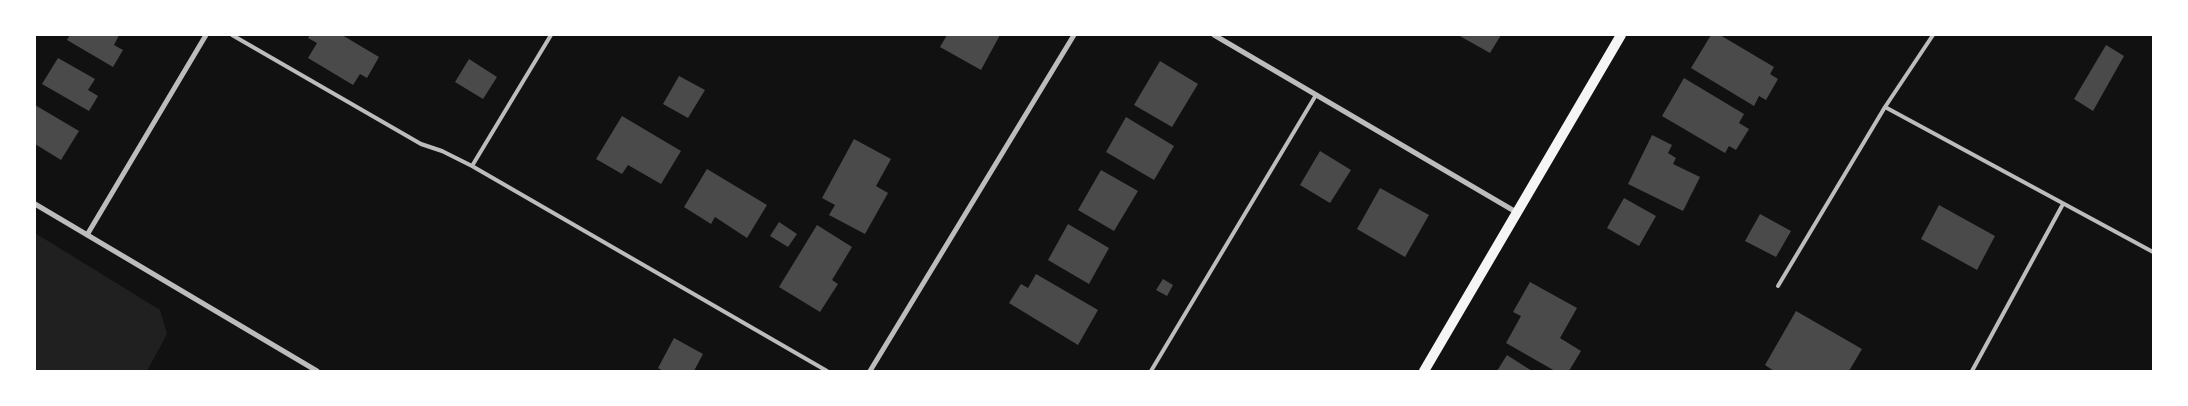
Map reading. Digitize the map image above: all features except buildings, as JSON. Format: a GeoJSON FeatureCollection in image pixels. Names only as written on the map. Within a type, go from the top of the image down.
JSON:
{"type":"FeatureCollection","features":[{"type":"Feature","properties":{"kind":"main road"},"geometry":{"type":"LineString","coordinates":[[1424,371],[1621,35]]}},
{"type":"Feature","properties":{"kind":"street"},"geometry":{"type":"LineString","coordinates":[[87,235],[206,35]]}},
{"type":"Feature","properties":{"kind":"street"},"geometry":{"type":"LineString","coordinates":[[870,371],[1074,35]]}},
{"type":"Feature","properties":{"kind":"street"},"geometry":{"type":"LineString","coordinates":[[1214,35],[1516,212]]}},
{"type":"Feature","properties":{"kind":"street"},"geometry":{"type":"LineString","coordinates":[[35,204],[317,371]]}},
{"type":"Feature","properties":{"kind":"lane"},"geometry":{"type":"LineString","coordinates":[[232,35],[421,144],[442,151],[472,166],[827,371]]}},
{"type":"Feature","properties":{"kind":"lane"},"geometry":{"type":"LineString","coordinates":[[472,166],[551,35]]}},
{"type":"Feature","properties":{"kind":"lane"},"geometry":{"type":"LineString","coordinates":[[1778,286],[1885,107],[1932,35]]}},
{"type":"Feature","properties":{"kind":"lane"},"geometry":{"type":"LineString","coordinates":[[1151,371],[1316,95]]}},
{"type":"Feature","properties":{"kind":"lane"},"geometry":{"type":"LineString","coordinates":[[1885,107],[2153,252]]}},
{"type":"Feature","properties":{"kind":"lane"},"geometry":{"type":"LineString","coordinates":[[1972,371],[2062,204]]}},
{"type":"Feature","properties":{"kind":"shaded area"},"geometry":{"type":"Polygon","coordinates":[[[35,233],[160,310],[167,334],[147,371],[35,371],[35,233]]]}}]}
